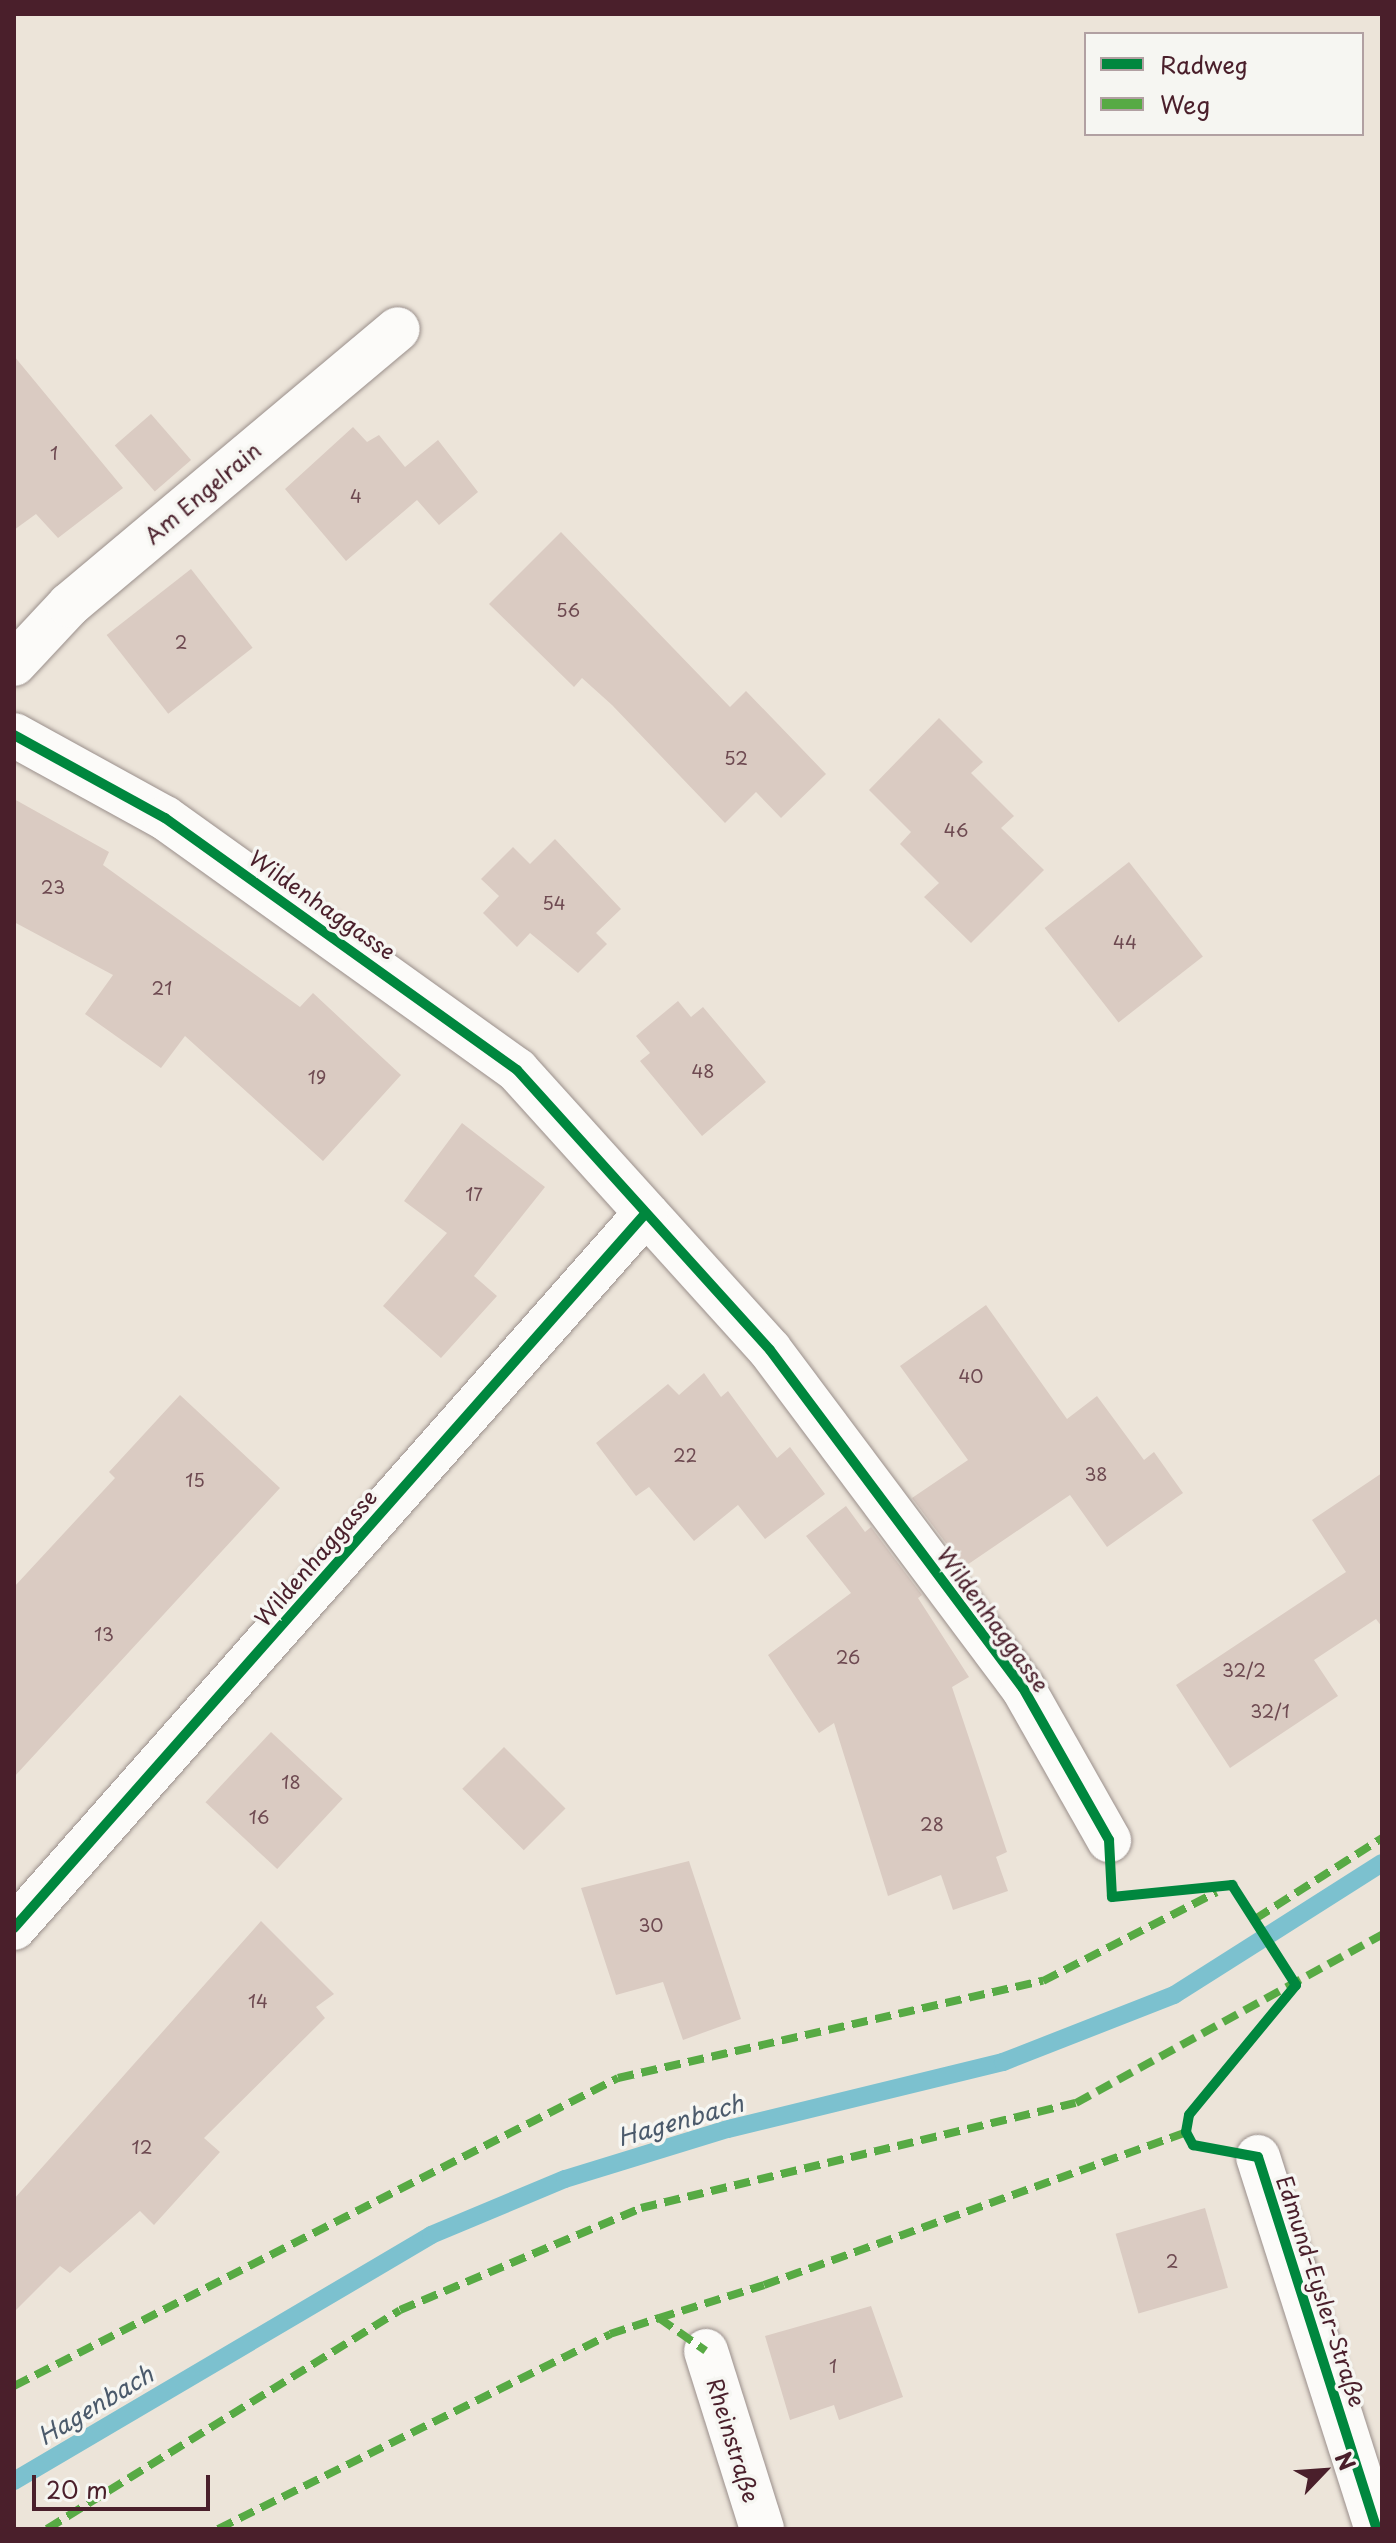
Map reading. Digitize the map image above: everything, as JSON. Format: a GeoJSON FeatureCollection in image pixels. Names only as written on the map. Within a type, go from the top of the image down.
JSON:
{"type":"FeatureCollection","features":[{"type":"Feature","properties":{"kind":"street","name":"Am Engelrain"},"geometry":{"type":"LineString","coordinates":[[14,664],[69,605],[398,329]]}},
{"type":"Feature","properties":{"kind":"street","name":"Wildenhaggasse"},"geometry":{"type":"LineString","coordinates":[[14,735],[165,818],[517,1070],[770,1350],[1023,1688],[1109,1840]]}},
{"type":"Feature","properties":{"kind":"street","name":"Wildenhaggasse"},"geometry":{"type":"LineString","coordinates":[[14,1928],[646,1213]]}},
{"type":"Feature","properties":{"kind":"street","name":"Edmund-Eysler-Straße"},"geometry":{"type":"LineString","coordinates":[[1258,2157],[1377,2529]]}},
{"type":"Feature","properties":{"kind":"street","name":"Rheinstraße"},"geometry":{"type":"LineString","coordinates":[[706,2351],[762,2529]]}},
{"type":"Feature","properties":{"kind":"building"},"geometry":{"type":"Polygon","coordinates":[[[14,356],[123,488],[58,538],[36,514],[14,530],[14,356]]]}},
{"type":"Feature","properties":{"kind":"building"},"geometry":{"type":"Polygon","coordinates":[[[151,414],[191,460],[155,492],[115,445],[151,414]]]}},
{"type":"Feature","properties":{"kind":"building"},"geometry":{"type":"Polygon","coordinates":[[[353,427],[367,442],[379,435],[405,467],[438,440],[478,492],[439,525],[417,500],[346,561],[285,489],[353,427]]]}},
{"type":"Feature","properties":{"kind":"building"},"geometry":{"type":"Polygon","coordinates":[[[561,532],[730,707],[746,691],[826,774],[781,818],[756,792],[725,823],[612,705],[582,678],[574,687],[489,604],[561,532]]]}},
{"type":"Feature","properties":{"kind":"building"},"geometry":{"type":"Polygon","coordinates":[[[191,569],[253,648],[168,714],[107,635],[191,569]]]}},
{"type":"Feature","properties":{"kind":"building"},"geometry":{"type":"Polygon","coordinates":[[[939,718],[983,762],[971,773],[1014,816],[1001,828],[1044,870],[971,943],[924,897],[939,883],[900,844],[911,832],[869,790],[939,718]]]}},
{"type":"Feature","properties":{"kind":"building"},"geometry":{"type":"Polygon","coordinates":[[[14,799],[109,852],[103,865],[300,1007],[313,993],[401,1075],[323,1161],[185,1036],[161,1068],[85,1014],[113,975],[14,922],[14,799]]]}},
{"type":"Feature","properties":{"kind":"building"},"geometry":{"type":"Polygon","coordinates":[[[555,839],[621,909],[596,933],[607,944],[578,973],[530,933],[517,947],[483,913],[499,896],[481,879],[513,847],[530,864],[555,839]]]}},
{"type":"Feature","properties":{"kind":"building"},"geometry":{"type":"Polygon","coordinates":[[[1129,862],[1203,957],[1119,1022],[1045,928],[1129,862]]]}},
{"type":"Feature","properties":{"kind":"building"},"geometry":{"type":"Polygon","coordinates":[[[678,1001],[691,1017],[703,1007],[766,1082],[702,1136],[640,1061],[650,1053],[636,1036],[678,1001]]]}},
{"type":"Feature","properties":{"kind":"building"},"geometry":{"type":"Polygon","coordinates":[[[462,1123],[545,1187],[474,1276],[497,1296],[441,1358],[383,1306],[447,1233],[404,1201],[462,1123]]]}},
{"type":"Feature","properties":{"kind":"building"},"geometry":{"type":"Polygon","coordinates":[[[986,1305],[1067,1419],[1097,1396],[1144,1460],[1154,1452],[1183,1493],[1107,1547],[1070,1495],[964,1567],[912,1498],[968,1460],[900,1366],[986,1305]]]}},
{"type":"Feature","properties":{"kind":"building"},"geometry":{"type":"Polygon","coordinates":[[[704,1373],[721,1397],[728,1391],[777,1458],[790,1447],[825,1494],[765,1539],[738,1505],[694,1541],[649,1487],[636,1496],[596,1443],[668,1384],[679,1395],[704,1373]]]}},
{"type":"Feature","properties":{"kind":"building"},"geometry":{"type":"Polygon","coordinates":[[[180,1395],[280,1488],[14,1777],[14,1587],[115,1478],[109,1472],[180,1395]]]}},
{"type":"Feature","properties":{"kind":"building"},"geometry":{"type":"Polygon","coordinates":[[[1382,1473],[1382,1627],[1376,1619],[1314,1660],[1338,1696],[1230,1768],[1176,1685],[1346,1572],[1312,1520],[1382,1473]]]}},
{"type":"Feature","properties":{"kind":"building"},"geometry":{"type":"Polygon","coordinates":[[[846,1506],[865,1532],[871,1527],[922,1595],[918,1598],[969,1677],[952,1687],[1007,1852],[996,1857],[1008,1891],[953,1910],[941,1875],[888,1896],[834,1723],[819,1733],[768,1655],[851,1593],[806,1536],[846,1506]]]}},
{"type":"Feature","properties":{"kind":"building"},"geometry":{"type":"Polygon","coordinates":[[[271,1732],[343,1799],[277,1869],[206,1802],[271,1732]]]}},
{"type":"Feature","properties":{"kind":"building"},"geometry":{"type":"Polygon","coordinates":[[[504,1747],[566,1809],[524,1850],[462,1789],[504,1747]]]}},
{"type":"Feature","properties":{"kind":"building"},"geometry":{"type":"Polygon","coordinates":[[[689,1861],[741,2019],[683,2040],[663,1982],[616,1995],[581,1888],[689,1861]]]}},
{"type":"Feature","properties":{"kind":"building"},"geometry":{"type":"Polygon","coordinates":[[[261,1921],[334,1994],[316,2007],[325,2018],[204,2138],[220,2152],[154,2225],[140,2211],[70,2273],[60,2266],[14,2312],[14,2199],[261,1921]]]}},
{"type":"Feature","properties":{"kind":"building"},"geometry":{"type":"Polygon","coordinates":[[[1205,2208],[1228,2288],[1138,2313],[1116,2234],[1205,2208]]]}},
{"type":"Feature","properties":{"kind":"building"},"geometry":{"type":"Polygon","coordinates":[[[871,2306],[903,2397],[839,2420],[834,2405],[790,2420],[765,2336],[871,2306]]]}},
{"type":"Feature","properties":{"kind":"waterway","name":"Hagenbach"},"geometry":{"type":"LineString","coordinates":[[14,2481],[431,2235],[565,2179],[728,2129],[1003,2062],[1174,1995],[1382,1863]]}},
{"type":"Feature","properties":{"kind":"marked path"},"geometry":{"type":"LineString","coordinates":[[1255,1919],[1382,1838]]}},
{"type":"Feature","properties":{"kind":"marked path"},"geometry":{"type":"LineString","coordinates":[[14,2386],[618,2078],[1043,1981],[1217,1892]]}},
{"type":"Feature","properties":{"kind":"marked path"},"geometry":{"type":"LineString","coordinates":[[47,2529],[400,2310],[641,2208],[1076,2103],[1382,1935]]}},
{"type":"Feature","properties":{"kind":"marked path"},"geometry":{"type":"LineString","coordinates":[[659,2318],[764,2285],[1186,2132]]}},
{"type":"Feature","properties":{"kind":"marked path"},"geometry":{"type":"LineString","coordinates":[[218,2529],[610,2334],[659,2318],[706,2351]]}},
{"type":"Feature","properties":{"kind":"cycle path"},"geometry":{"type":"LineString","coordinates":[[14,735],[165,818],[517,1070],[770,1350],[1023,1688],[1109,1840],[1112,1897],[1232,1885],[1296,1985],[1189,2115],[1186,2132],[1193,2145],[1258,2157],[1377,2529]]}},
{"type":"Feature","properties":{"kind":"cycle path"},"geometry":{"type":"LineString","coordinates":[[14,1928],[646,1213]]}}]}
